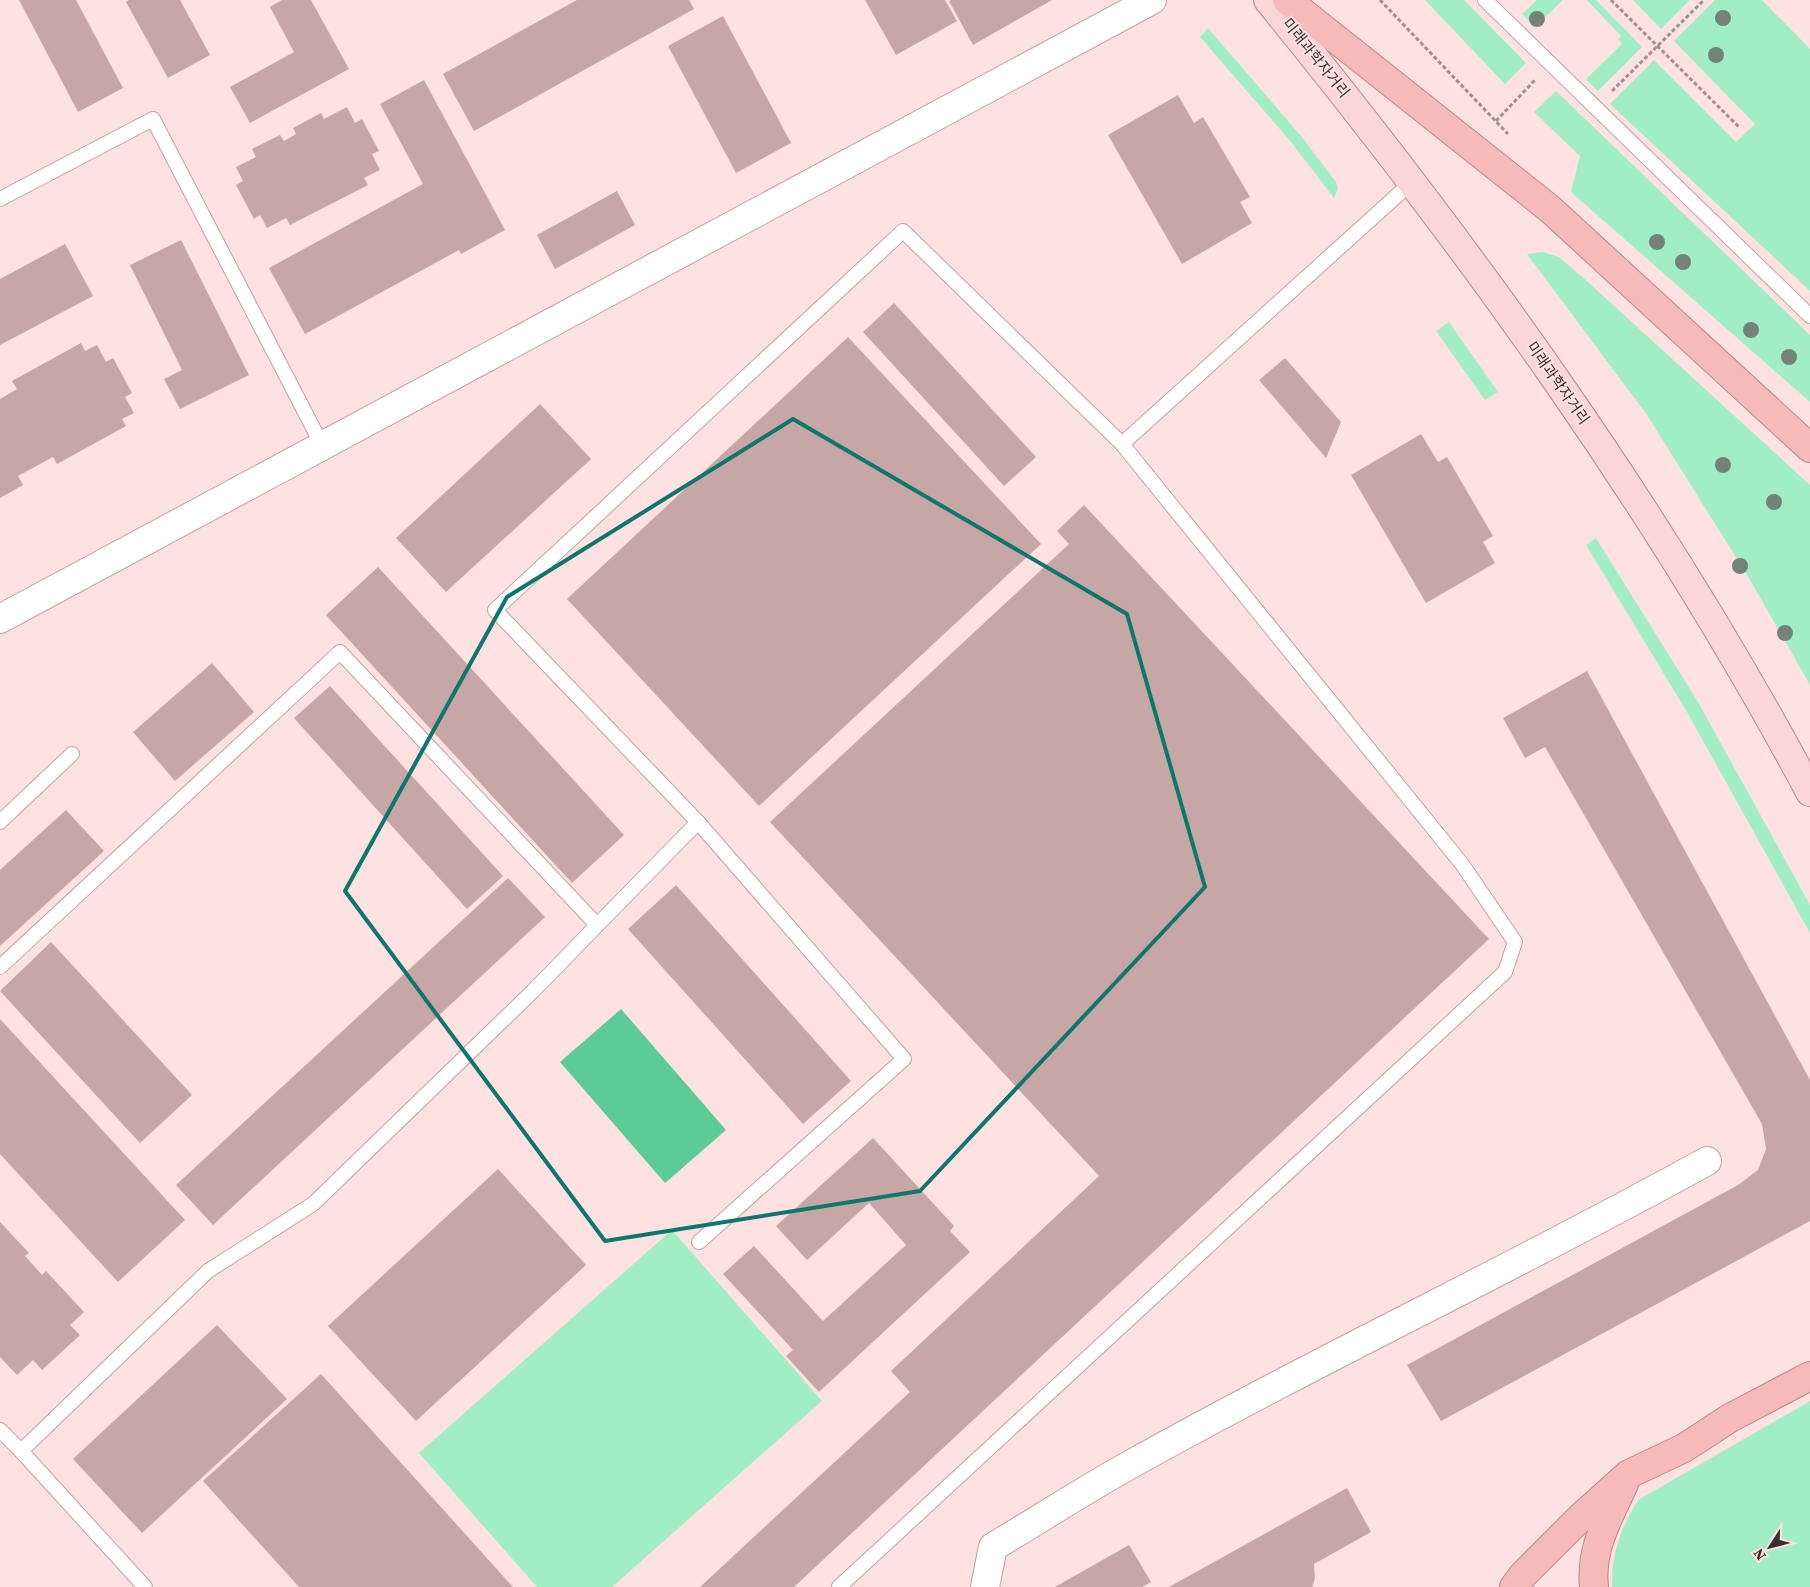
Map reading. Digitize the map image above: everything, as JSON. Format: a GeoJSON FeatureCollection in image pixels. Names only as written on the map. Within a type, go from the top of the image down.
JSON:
{"type":"FeatureCollection","features":[{"type":"Feature","properties":{"kind":"highway"},"geometry":{"type":"LineString","coordinates":[[1287,0],[1550,209],[1810,448]]}},
{"type":"Feature","properties":{"kind":"highway"},"geometry":{"type":"LineString","coordinates":[[1514,1587],[1522,1574],[1629,1474],[1684,1448],[1730,1418],[1810,1376]]}},
{"type":"Feature","properties":{"kind":"highway"},"geometry":{"type":"LineString","coordinates":[[1594,1587],[1592,1566],[1602,1531],[1629,1474]]}},
{"type":"Feature","properties":{"kind":"main road","name":"미래과학자거리"},"geometry":{"type":"LineString","coordinates":[[1268,0],[1356,108],[1567,394],[1672,554],[1782,739],[1810,792]]}},
{"type":"Feature","properties":{"kind":"street"},"geometry":{"type":"LineString","coordinates":[[0,620],[323,447],[1117,8],[1152,0]]}},
{"type":"Feature","properties":{"kind":"street"},"geometry":{"type":"LineString","coordinates":[[985,1587],[993,1547],[1124,1468],[1325,1360],[1534,1253],[1707,1161]]}},
{"type":"Feature","properties":{"kind":"lane"},"geometry":{"type":"LineString","coordinates":[[1485,0],[1810,316]]}},
{"type":"Feature","properties":{"kind":"lane"},"geometry":{"type":"LineString","coordinates":[[0,199],[153,119],[323,447]]}},
{"type":"Feature","properties":{"kind":"lane"},"geometry":{"type":"LineString","coordinates":[[1122,444],[1412,182]]}},
{"type":"Feature","properties":{"kind":"lane"},"geometry":{"type":"LineString","coordinates":[[699,1242],[904,1059],[698,822],[495,610],[903,232],[1122,444],[1462,864],[1515,942],[1505,972],[839,1587]]}},
{"type":"Feature","properties":{"kind":"lane"},"geometry":{"type":"LineString","coordinates":[[0,967],[340,652],[597,925]]}},
{"type":"Feature","properties":{"kind":"lane"},"geometry":{"type":"LineString","coordinates":[[0,822],[72,754]]}},
{"type":"Feature","properties":{"kind":"lane"},"geometry":{"type":"LineString","coordinates":[[21,1451],[208,1271],[313,1204],[532,992],[698,822]]}},
{"type":"Feature","properties":{"kind":"lane"},"geometry":{"type":"LineString","coordinates":[[0,1430],[145,1587]]}},
{"type":"Feature","properties":{"kind":"path"},"geometry":{"type":"LineString","coordinates":[[1380,0],[1509,134]]}},
{"type":"Feature","properties":{"kind":"path"},"geometry":{"type":"LineString","coordinates":[[1611,0],[1739,127]]}},
{"type":"Feature","properties":{"kind":"path"},"geometry":{"type":"LineString","coordinates":[[1622,81],[1704,0]]}},
{"type":"Feature","properties":{"kind":"path"},"geometry":{"type":"LineString","coordinates":[[1496,120],[1540,75]]}},
{"type":"Feature","properties":{"kind":"highlighted area"},"geometry":{"type":"Polygon","coordinates":[[[793,419],[1127,614],[1205,887],[920,1191],[605,1241],[345,891],[507,597],[793,419]]]}},
{"type":"Feature","properties":{"kind":"shaded area"},"geometry":{"type":"Polygon","coordinates":[[[1425,0],[1464,0],[1526,63],[1505,84],[1425,0]]]}},
{"type":"Feature","properties":{"kind":"shaded area"},"geometry":{"type":"Polygon","coordinates":[[[1537,0],[1563,0],[1535,27],[1522,14],[1537,0]]]}},
{"type":"Feature","properties":{"kind":"shaded area"},"geometry":{"type":"Polygon","coordinates":[[[1587,0],[1596,0],[1642,47],[1598,91],[1586,79],[1622,44],[1618,39],[1621,36],[1587,0]]]}},
{"type":"Feature","properties":{"kind":"shaded area"},"geometry":{"type":"Polygon","coordinates":[[[1633,0],[1690,0],[1661,29],[1633,0]]]}},
{"type":"Feature","properties":{"kind":"shaded area"},"geometry":{"type":"Polygon","coordinates":[[[1715,0],[1762,0],[1810,49],[1810,291],[1610,104],[1654,60],[1736,142],[1755,124],[1674,41],[1715,0]]]}},
{"type":"Feature","properties":{"kind":"shaded area"},"geometry":{"type":"Polygon","coordinates":[[[1208,28],[1301,136],[1336,182],[1338,188],[1334,198],[1291,142],[1200,37],[1208,28]]]}},
{"type":"Feature","properties":{"kind":"shaded area"},"geometry":{"type":"Polygon","coordinates":[[[1556,91],[1810,335],[1810,402],[1571,192],[1580,156],[1534,112],[1556,91]]]}},
{"type":"Feature","properties":{"kind":"shaded area"},"geometry":{"type":"Polygon","coordinates":[[[1543,252],[1559,257],[1588,282],[1810,485],[1810,685],[1749,578],[1647,415],[1527,254],[1543,252]]]}},
{"type":"Feature","properties":{"kind":"shaded area"},"geometry":{"type":"Polygon","coordinates":[[[1449,322],[1498,392],[1485,400],[1436,331],[1449,322]]]}},
{"type":"Feature","properties":{"kind":"shaded area"},"geometry":{"type":"Polygon","coordinates":[[[1596,538],[1698,702],[1810,905],[1810,933],[1687,712],[1586,545],[1596,538]]]}},
{"type":"Feature","properties":{"kind":"shaded area"},"geometry":{"type":"Polygon","coordinates":[[[621,1009],[726,1130],[665,1183],[560,1062],[621,1009]]]}},
{"type":"Feature","properties":{"kind":"shaded area"},"geometry":{"type":"Polygon","coordinates":[[[672,1230],[822,1401],[612,1587],[537,1587],[419,1453],[672,1230]]]}},
{"type":"Feature","properties":{"kind":"shaded area"},"geometry":{"type":"Polygon","coordinates":[[[1810,1401],[1810,1587],[1612,1587],[1613,1564],[1618,1542],[1638,1500],[1810,1401]]]}},
{"type":"Feature","properties":{"kind":"building"},"geometry":{"type":"Polygon","coordinates":[[[19,0],[76,0],[123,88],[78,112],[19,0]]]}},
{"type":"Feature","properties":{"kind":"building"},"geometry":{"type":"Polygon","coordinates":[[[129,0],[180,0],[210,55],[168,78],[126,2],[129,0]]]}},
{"type":"Feature","properties":{"kind":"building"},"geometry":{"type":"Polygon","coordinates":[[[282,0],[311,0],[349,69],[250,123],[230,87],[294,52],[270,7],[282,0]]]}},
{"type":"Feature","properties":{"kind":"building"},"geometry":{"type":"Polygon","coordinates":[[[577,0],[689,0],[694,9],[474,131],[443,74],[577,0]]]}},
{"type":"Feature","properties":{"kind":"building"},"geometry":{"type":"Polygon","coordinates":[[[865,0],[945,0],[957,21],[896,55],[865,0]]]}},
{"type":"Feature","properties":{"kind":"building"},"geometry":{"type":"Polygon","coordinates":[[[1052,0],[973,45],[949,1],[1052,0]]]}},
{"type":"Feature","properties":{"kind":"building"},"geometry":{"type":"Polygon","coordinates":[[[723,16],[791,143],[736,173],[668,46],[723,16]]]}},
{"type":"Feature","properties":{"kind":"building"},"geometry":{"type":"Polygon","coordinates":[[[424,80],[505,230],[461,254],[459,250],[305,334],[269,268],[423,184],[380,104],[424,80]]]}},
{"type":"Feature","properties":{"kind":"building"},"geometry":{"type":"Polygon","coordinates":[[[1178,95],[1194,123],[1203,117],[1250,197],[1240,202],[1252,223],[1182,264],[1108,135],[1178,95]]]}},
{"type":"Feature","properties":{"kind":"building"},"geometry":{"type":"Polygon","coordinates":[[[347,107],[355,123],[362,119],[379,151],[372,154],[380,170],[364,178],[368,185],[290,225],[286,218],[267,228],[260,215],[254,219],[236,185],[243,181],[236,167],[256,157],[252,149],[280,135],[284,141],[296,134],[293,128],[321,113],[324,119],[347,107]]]}},
{"type":"Feature","properties":{"kind":"building"},"geometry":{"type":"Polygon","coordinates":[[[617,191],[635,225],[555,269],[537,235],[617,191]]]}},
{"type":"Feature","properties":{"kind":"building"},"geometry":{"type":"Polygon","coordinates":[[[181,240],[249,375],[180,409],[164,379],[182,370],[130,265],[181,240]]]}},
{"type":"Feature","properties":{"kind":"building"},"geometry":{"type":"Polygon","coordinates":[[[65,244],[93,296],[0,345],[0,279],[65,244]]]}},
{"type":"Feature","properties":{"kind":"building"},"geometry":{"type":"Polygon","coordinates":[[[894,303],[1036,457],[1004,486],[863,332],[894,303]]]}},
{"type":"Feature","properties":{"kind":"building"},"geometry":{"type":"Polygon","coordinates":[[[848,337],[1041,544],[759,806],[567,599],[848,337]]]}},
{"type":"Feature","properties":{"kind":"building"},"geometry":{"type":"Polygon","coordinates":[[[81,343],[85,351],[97,345],[106,362],[113,358],[132,393],[125,397],[134,413],[122,419],[126,426],[57,464],[53,457],[18,476],[23,485],[0,498],[0,399],[17,389],[12,381],[81,343]]]}},
{"type":"Feature","properties":{"kind":"building"},"geometry":{"type":"Polygon","coordinates":[[[1285,358],[1341,422],[1326,458],[1259,380],[1285,358]]]}},
{"type":"Feature","properties":{"kind":"building"},"geometry":{"type":"Polygon","coordinates":[[[540,404],[591,459],[446,592],[396,538],[540,404]]]}},
{"type":"Feature","properties":{"kind":"building"},"geometry":{"type":"Polygon","coordinates":[[[1421,434],[1438,462],[1447,457],[1493,536],[1483,542],[1495,563],[1426,603],[1351,475],[1421,434]]]}},
{"type":"Feature","properties":{"kind":"building"},"geometry":{"type":"Polygon","coordinates":[[[1084,505],[1489,939],[794,1587],[700,1587],[910,1392],[891,1371],[1099,1176],[770,822],[1069,544],[1057,531],[1084,505]]]}},
{"type":"Feature","properties":{"kind":"building"},"geometry":{"type":"Polygon","coordinates":[[[378,567],[624,835],[572,883],[326,615],[378,567]]]}},
{"type":"Feature","properties":{"kind":"building"},"geometry":{"type":"Polygon","coordinates":[[[212,663],[254,712],[175,781],[133,732],[212,663]]]}},
{"type":"Feature","properties":{"kind":"building"},"geometry":{"type":"Polygon","coordinates":[[[1587,671],[1810,1080],[1810,1221],[1441,1421],[1407,1365],[1738,1185],[1758,1170],[1766,1149],[1762,1124],[1545,747],[1525,758],[1503,718],[1587,671]]]}},
{"type":"Feature","properties":{"kind":"building"},"geometry":{"type":"Polygon","coordinates":[[[330,686],[503,876],[467,909],[294,718],[330,686]]]}},
{"type":"Feature","properties":{"kind":"building"},"geometry":{"type":"Polygon","coordinates":[[[66,810],[104,851],[0,946],[0,870],[66,810]]]}},
{"type":"Feature","properties":{"kind":"building"},"geometry":{"type":"Polygon","coordinates":[[[508,878],[545,917],[213,1225],[176,1185],[508,878]]]}},
{"type":"Feature","properties":{"kind":"building"},"geometry":{"type":"Polygon","coordinates":[[[676,885],[851,1081],[803,1124],[628,929],[676,885]]]}},
{"type":"Feature","properties":{"kind":"building"},"geometry":{"type":"Polygon","coordinates":[[[51,942],[192,1095],[140,1143],[0,991],[51,942]]]}},
{"type":"Feature","properties":{"kind":"building"},"geometry":{"type":"Polygon","coordinates":[[[0,1019],[185,1220],[118,1282],[0,1154],[0,1019]]]}},
{"type":"Feature","properties":{"kind":"building"},"geometry":{"type":"Polygon","coordinates":[[[873,1138],[954,1226],[950,1231],[970,1252],[819,1392],[786,1356],[793,1350],[723,1274],[754,1246],[823,1321],[906,1245],[869,1203],[807,1260],[776,1226],[873,1138]]]}},
{"type":"Feature","properties":{"kind":"building"},"geometry":{"type":"Polygon","coordinates":[[[498,1169],[586,1265],[416,1421],[328,1326],[498,1169]]]}},
{"type":"Feature","properties":{"kind":"building"},"geometry":{"type":"Polygon","coordinates":[[[0,1222],[29,1253],[25,1256],[42,1275],[46,1271],[84,1312],[70,1325],[80,1335],[42,1370],[33,1360],[17,1375],[0,1357],[0,1222]]]}},
{"type":"Feature","properties":{"kind":"building"},"geometry":{"type":"Polygon","coordinates":[[[217,1325],[287,1399],[142,1533],[73,1459],[217,1325]]]}},
{"type":"Feature","properties":{"kind":"building"},"geometry":{"type":"Polygon","coordinates":[[[321,1374],[513,1587],[299,1587],[203,1481],[321,1374]]]}},
{"type":"Feature","properties":{"kind":"building"},"geometry":{"type":"Polygon","coordinates":[[[1347,1488],[1371,1532],[1314,1564],[1315,1578],[1312,1587],[1169,1587],[1347,1488]]]}},
{"type":"Feature","properties":{"kind":"building"},"geometry":{"type":"Polygon","coordinates":[[[1129,1545],[1151,1582],[1142,1587],[1055,1587],[1129,1545]]]}}]}
